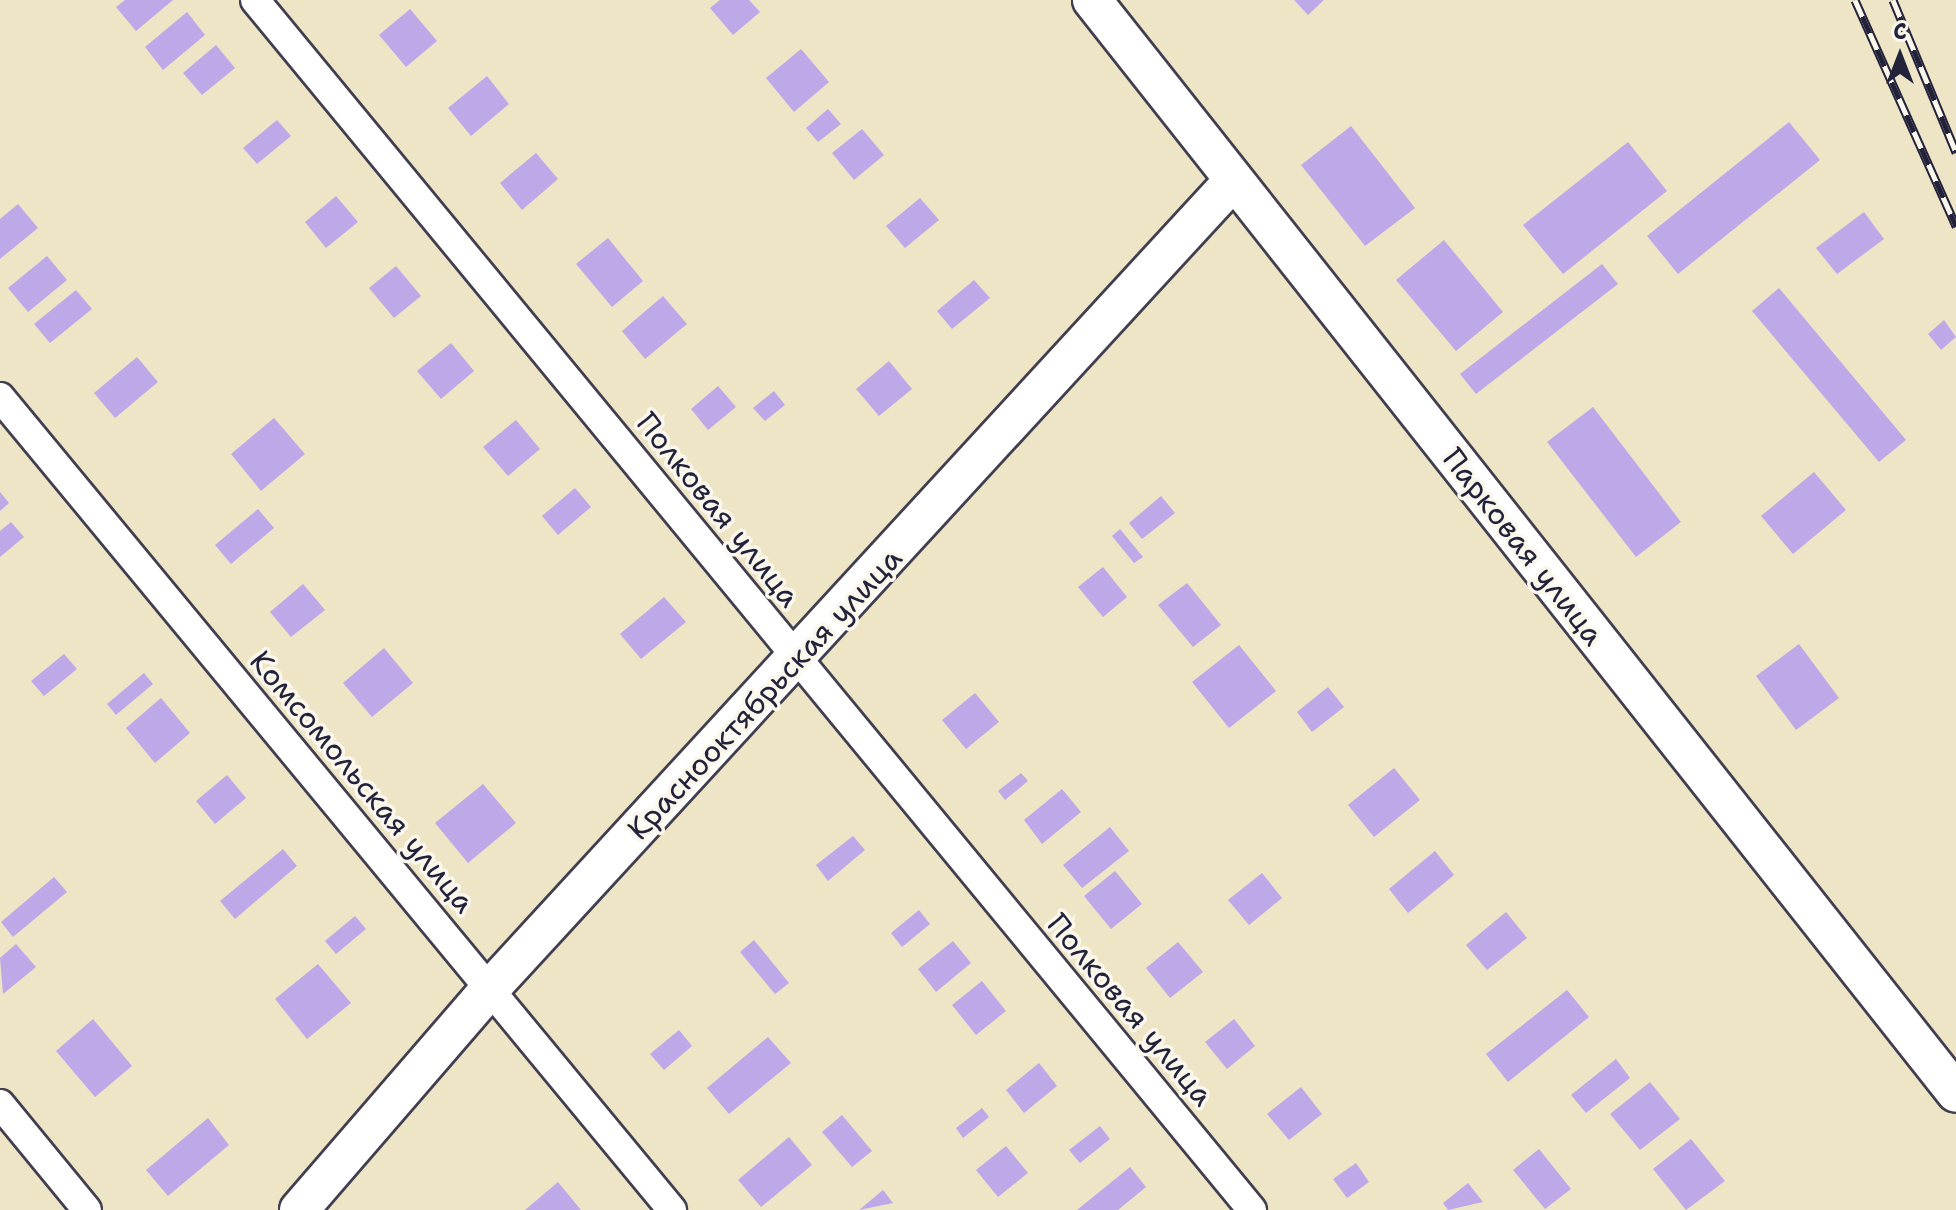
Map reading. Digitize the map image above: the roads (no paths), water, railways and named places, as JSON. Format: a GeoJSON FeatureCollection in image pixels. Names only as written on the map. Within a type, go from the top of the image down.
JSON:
{"type":"FeatureCollection","features":[{"type":"Feature","properties":{"kind":"main road","name":"Парковая улица"},"geometry":{"type":"LineString","coordinates":[[1092,0],[1956,1093]]}},
{"type":"Feature","properties":{"kind":"main road","name":"Краснооктябрьская улица"},"geometry":{"type":"LineString","coordinates":[[299,1210],[489,990],[798,661],[1233,181]]}},
{"type":"Feature","properties":{"kind":"street","name":"Полковая улица"},"geometry":{"type":"LineString","coordinates":[[255,0],[1252,1210]]}},
{"type":"Feature","properties":{"kind":"street","name":"Комсомольская улица"},"geometry":{"type":"LineString","coordinates":[[0,397],[672,1210]]}},
{"type":"Feature","properties":{"kind":"street"},"geometry":{"type":"LineString","coordinates":[[0,1104],[87,1210]]}},
{"type":"Feature","properties":{"kind":"railway"},"geometry":{"type":"LineString","coordinates":[[1855,0],[1956,226]]}},
{"type":"Feature","properties":{"kind":"railway"},"geometry":{"type":"LineString","coordinates":[[1893,0],[1956,152]]}}]}
